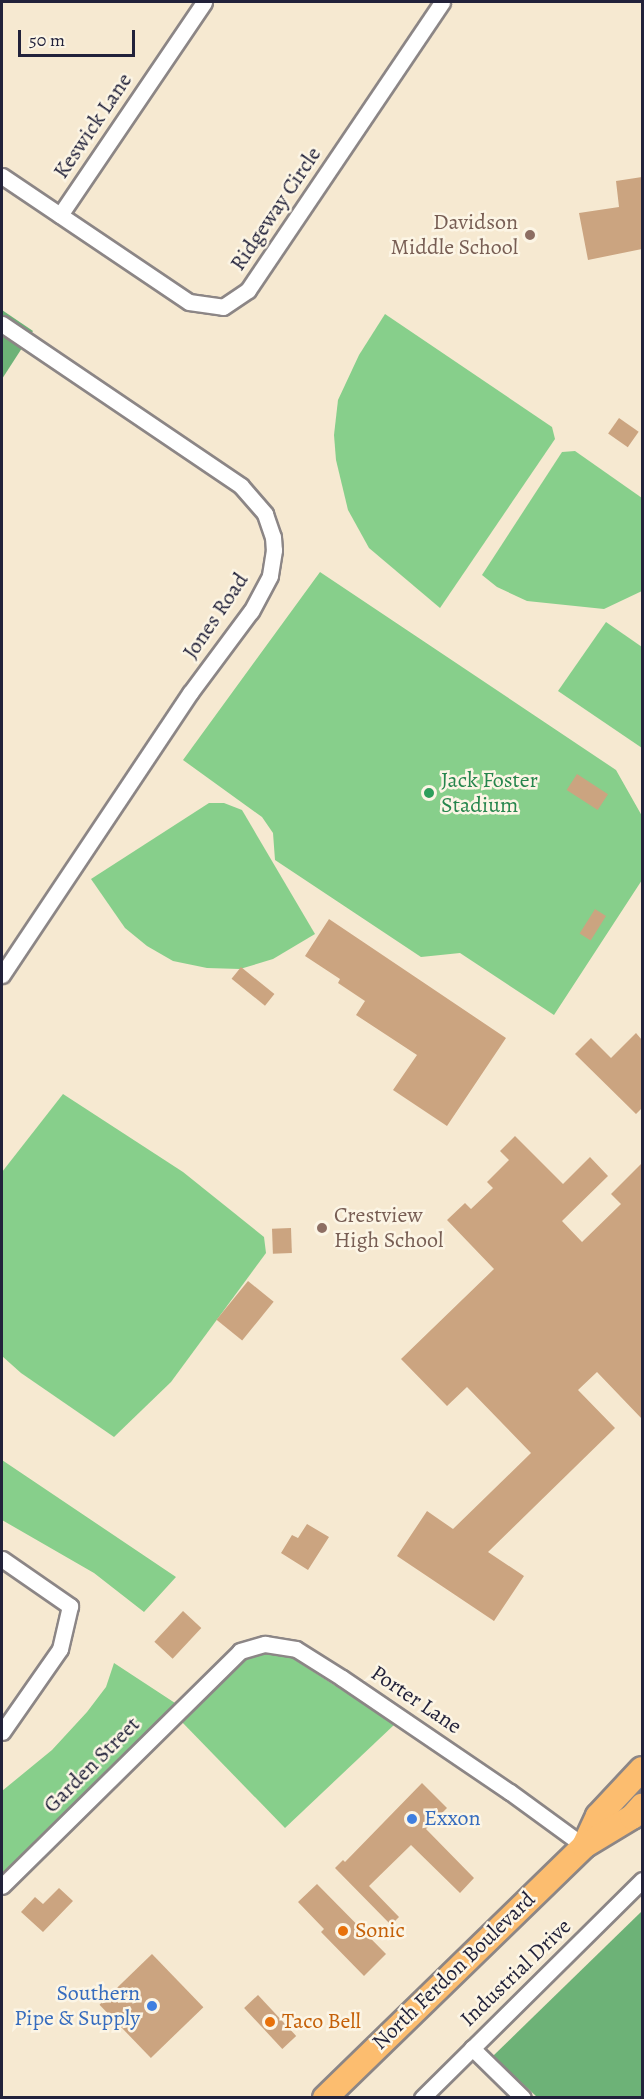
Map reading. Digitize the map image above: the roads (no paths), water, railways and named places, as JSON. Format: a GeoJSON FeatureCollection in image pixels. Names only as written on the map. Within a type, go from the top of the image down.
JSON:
{"type":"FeatureCollection","features":[{"type":"Feature","properties":{"kind":"main road","name":"North Ferdon Boulevard"},"geometry":{"type":"LineString","coordinates":[[584,1846],[598,1816],[642,1769]]}},
{"type":"Feature","properties":{"kind":"main road","name":"North Ferdon Boulevard"},"geometry":{"type":"LineString","coordinates":[[325,2097],[584,1846],[632,1817],[642,1806]]}},
{"type":"Feature","properties":{"kind":"street","name":"Keswick Lane"},"geometry":{"type":"LineString","coordinates":[[60,215],[204,2]]}},
{"type":"Feature","properties":{"kind":"street","name":"Ridgeway Circle"},"geometry":{"type":"LineString","coordinates":[[2,176],[189,302],[223,307],[248,290],[442,2]]}},
{"type":"Feature","properties":{"kind":"street","name":"Jones Road"},"geometry":{"type":"LineString","coordinates":[[2,324],[241,486],[265,514],[273,537],[274,550],[270,576],[251,611],[177,713],[2,975]]}},
{"type":"Feature","properties":{"kind":"street"},"geometry":{"type":"LineString","coordinates":[[2,1559],[70,1606],[60,1649],[2,1732]]}},
{"type":"Feature","properties":{"kind":"street","name":"Porter Lane"},"geometry":{"type":"LineString","coordinates":[[215,1676],[240,1651],[256,1645],[279,1645],[296,1649],[407,1720],[584,1846]]}},
{"type":"Feature","properties":{"kind":"street","name":"Garden Street"},"geometry":{"type":"LineString","coordinates":[[2,1886],[215,1676]]}},
{"type":"Feature","properties":{"kind":"street","name":"Industrial Drive"},"geometry":{"type":"LineString","coordinates":[[422,2097],[642,1880]]}},
{"type":"Feature","properties":{"kind":"street"},"geometry":{"type":"LineString","coordinates":[[472,2048],[523,2097]]}},
{"type":"Feature","properties":{"kind":"place","name":"Davidson Middle School"},"geometry":{"type":"Point","coordinates":[530,235]}},
{"type":"Feature","properties":{"kind":"place","name":"Jack Foster Stadium"},"geometry":{"type":"Point","coordinates":[429,793]}},
{"type":"Feature","properties":{"kind":"place","name":"Crestview High School"},"geometry":{"type":"Point","coordinates":[322,1228]}},
{"type":"Feature","properties":{"kind":"place","name":"Exxon"},"geometry":{"type":"Point","coordinates":[412,1819]}},
{"type":"Feature","properties":{"kind":"place","name":"Sonic"},"geometry":{"type":"Point","coordinates":[343,1931]}},
{"type":"Feature","properties":{"kind":"place","name":"Southern Pipe & Supply"},"geometry":{"type":"Point","coordinates":[152,2006]}},
{"type":"Feature","properties":{"kind":"place","name":"Taco Bell"},"geometry":{"type":"Point","coordinates":[270,2022]}}]}
